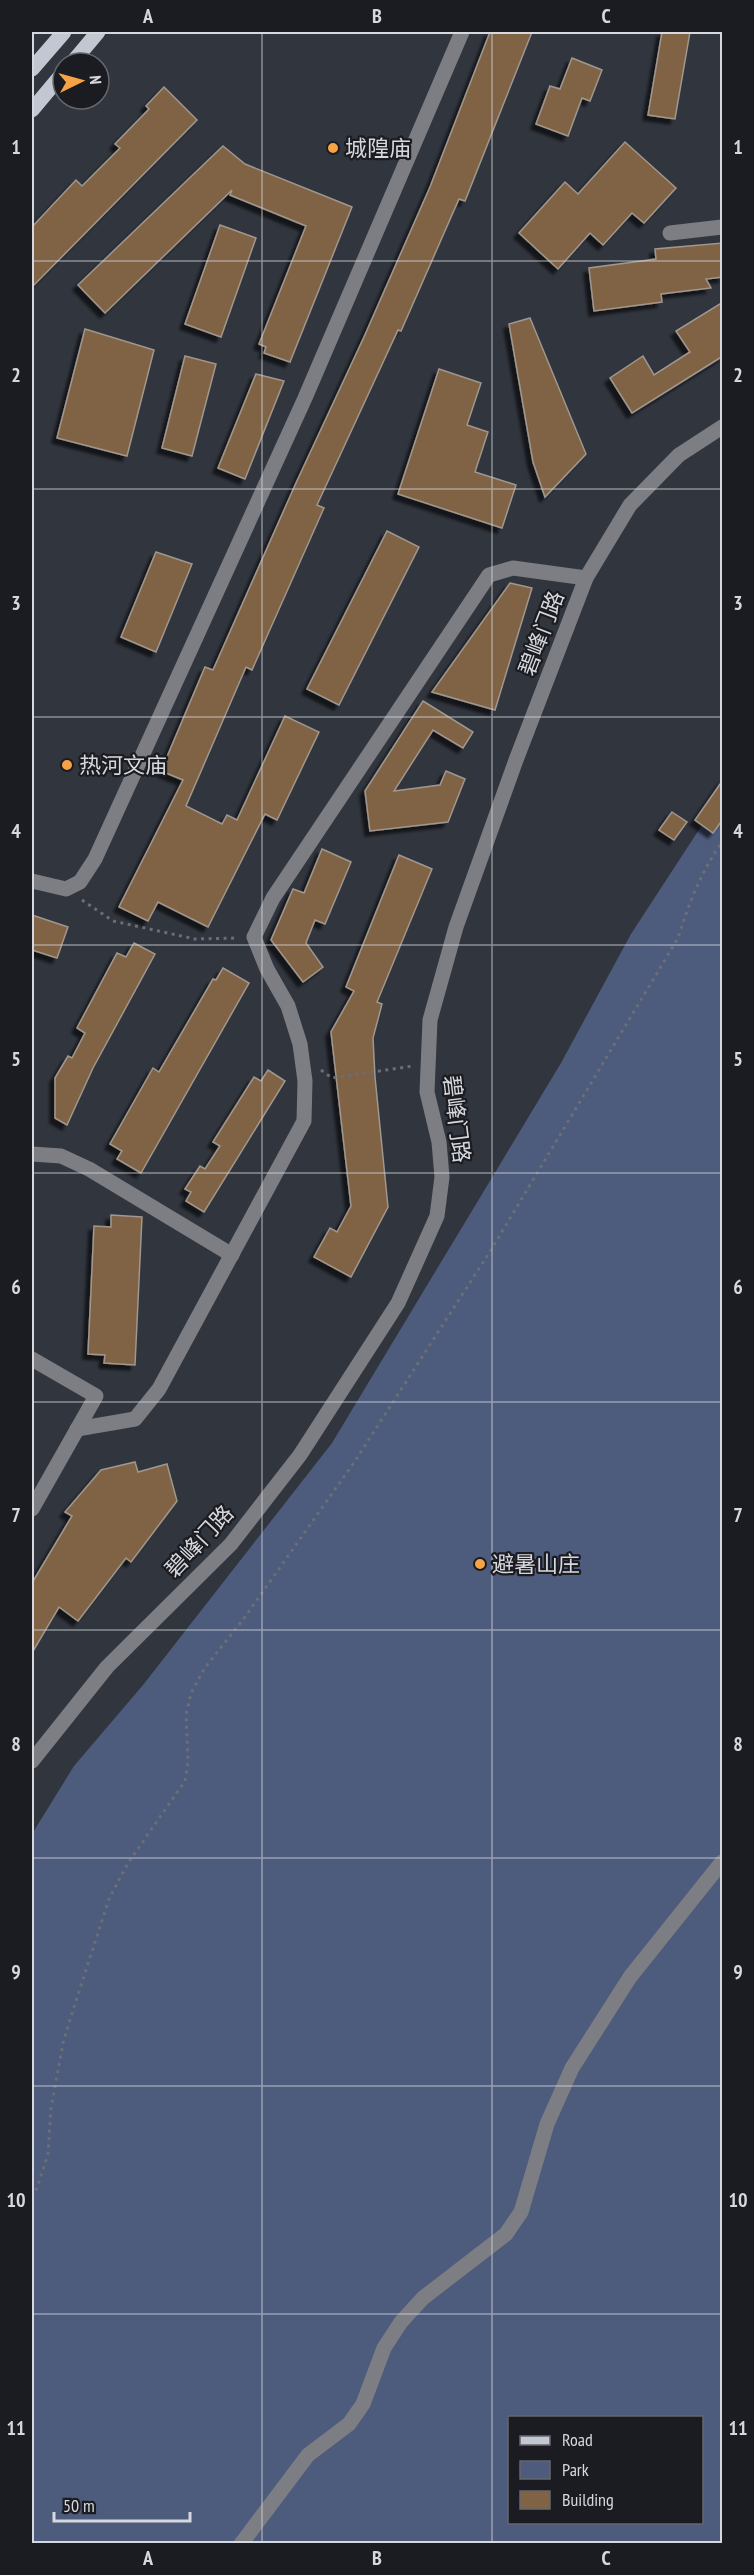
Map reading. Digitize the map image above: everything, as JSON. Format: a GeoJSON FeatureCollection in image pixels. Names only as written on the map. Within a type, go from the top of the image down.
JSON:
{"type":"FeatureCollection","features":[{"type":"Feature","properties":{"kind":"main road"},"geometry":{"type":"LineString","coordinates":[[32,69],[64,32]]}},
{"type":"Feature","properties":{"kind":"main road"},"geometry":{"type":"LineString","coordinates":[[82,51],[98,32]]}},
{"type":"Feature","properties":{"kind":"main road"},"geometry":{"type":"LineString","coordinates":[[32,110],[51,87]]}},
{"type":"Feature","properties":{"kind":"street"},"geometry":{"type":"LineString","coordinates":[[32,881],[66,889],[80,882],[95,859],[305,398],[462,32]]}},
{"type":"Feature","properties":{"kind":"street"},"geometry":{"type":"LineString","coordinates":[[670,233],[723,227]]}},
{"type":"Feature","properties":{"kind":"street","name":"碧峰门路"},"geometry":{"type":"LineString","coordinates":[[32,1761],[107,1667],[231,1544],[300,1455],[398,1303],[437,1216],[442,1177],[439,1142],[427,1092],[430,1020],[456,927],[516,760],[586,578],[630,505],[680,455],[723,427]]}},
{"type":"Feature","properties":{"kind":"street"},"geometry":{"type":"LineString","coordinates":[[77,1429],[135,1419],[159,1389],[304,1121],[305,1081],[300,1044],[288,1006],[267,969],[254,937],[273,898],[489,575],[513,568],[586,578]]}},
{"type":"Feature","properties":{"kind":"street"},"geometry":{"type":"LineString","coordinates":[[32,1154],[61,1156],[89,1169],[232,1255]]}},
{"type":"Feature","properties":{"kind":"street"},"geometry":{"type":"LineString","coordinates":[[32,1359],[96,1396],[32,1509]]}},
{"type":"Feature","properties":{"kind":"street"},"geometry":{"type":"LineString","coordinates":[[241,2544],[308,2455],[349,2424],[363,2404],[384,2348],[401,2322],[423,2298],[506,2234],[511,2227],[521,2212],[547,2124],[572,2068],[630,1977],[723,1862]]}},
{"type":"Feature","properties":{"kind":"path"},"geometry":{"type":"LineString","coordinates":[[32,2197],[48,2154],[51,2109],[63,2043],[109,1899],[128,1863],[185,1781],[188,1762],[186,1714],[191,1693],[204,1669],[239,1625],[356,1461],[491,1250],[678,938],[692,895],[708,861],[723,842]]}},
{"type":"Feature","properties":{"kind":"path"},"geometry":{"type":"LineString","coordinates":[[66,889],[112,921],[195,939],[254,937]]}},
{"type":"Feature","properties":{"kind":"path"},"geometry":{"type":"LineString","coordinates":[[319,1069],[332,1078],[428,1064]]}},
{"type":"Feature","properties":{"kind":"green space","name":"避暑山庄"},"geometry":{"type":"Polygon","coordinates":[[[719,784],[722,787],[722,2543],[32,2543],[32,1834],[74,1766],[143,1685],[332,1443],[561,1063],[631,934],[702,825],[695,820],[719,784]]]}},
{"type":"Feature","properties":{"kind":"building"},"geometry":{"type":"Polygon","coordinates":[[[490,32],[532,32],[465,201],[459,199],[401,331],[398,330],[317,505],[324,508],[252,670],[246,667],[186,806],[222,824],[227,815],[237,820],[285,716],[319,732],[277,820],[265,814],[208,927],[158,902],[148,921],[119,907],[183,780],[161,771],[205,667],[213,670],[364,337],[430,187],[490,32]]]}},
{"type":"Feature","properties":{"kind":"building"},"geometry":{"type":"Polygon","coordinates":[[[662,32],[690,32],[675,119],[648,115],[662,32]]]}},
{"type":"Feature","properties":{"kind":"building"},"geometry":{"type":"Polygon","coordinates":[[[572,58],[602,70],[590,101],[582,98],[568,136],[536,124],[550,86],[560,89],[572,58]]]}},
{"type":"Feature","properties":{"kind":"building"},"geometry":{"type":"Polygon","coordinates":[[[164,87],[197,120],[32,287],[32,227],[76,180],[82,186],[120,148],[115,144],[149,109],[146,106],[164,87]]]}},
{"type":"Feature","properties":{"kind":"building"},"geometry":{"type":"Polygon","coordinates":[[[625,142],[676,188],[644,223],[632,213],[603,245],[590,233],[558,269],[519,233],[565,182],[578,194],[625,142]]]}},
{"type":"Feature","properties":{"kind":"building"},"geometry":{"type":"Polygon","coordinates":[[[223,146],[245,164],[352,207],[290,362],[264,353],[266,347],[259,344],[306,226],[230,195],[232,190],[105,313],[78,285],[223,146]]]}},
{"type":"Feature","properties":{"kind":"building"},"geometry":{"type":"Polygon","coordinates":[[[220,225],[256,238],[221,337],[185,324],[220,225]]]}},
{"type":"Feature","properties":{"kind":"building"},"geometry":{"type":"Polygon","coordinates":[[[723,243],[723,277],[706,279],[711,288],[661,294],[662,302],[594,311],[589,268],[656,259],[655,249],[723,243]]]}},
{"type":"Feature","properties":{"kind":"building"},"geometry":{"type":"Polygon","coordinates":[[[723,302],[723,356],[632,413],[610,378],[643,356],[654,375],[690,352],[676,331],[723,302]]]}},
{"type":"Feature","properties":{"kind":"building"},"geometry":{"type":"Polygon","coordinates":[[[530,318],[586,454],[545,497],[533,462],[509,324],[530,318]]]}},
{"type":"Feature","properties":{"kind":"building"},"geometry":{"type":"Polygon","coordinates":[[[85,329],[154,350],[127,456],[57,438],[85,329]]]}},
{"type":"Feature","properties":{"kind":"building"},"geometry":{"type":"Polygon","coordinates":[[[185,356],[216,364],[192,456],[162,448],[185,356]]]}},
{"type":"Feature","properties":{"kind":"building"},"geometry":{"type":"Polygon","coordinates":[[[439,369],[481,383],[467,425],[488,432],[475,472],[516,485],[502,528],[398,494],[439,369]]]}},
{"type":"Feature","properties":{"kind":"building"},"geometry":{"type":"Polygon","coordinates":[[[256,374],[284,381],[245,479],[218,468],[256,374]]]}},
{"type":"Feature","properties":{"kind":"building"},"geometry":{"type":"Polygon","coordinates":[[[387,531],[419,547],[339,705],[307,689],[387,531]]]}},
{"type":"Feature","properties":{"kind":"building"},"geometry":{"type":"Polygon","coordinates":[[[156,552],[192,564],[156,652],[121,637],[156,552]]]}},
{"type":"Feature","properties":{"kind":"building"},"geometry":{"type":"Polygon","coordinates":[[[510,583],[532,588],[495,710],[432,692],[510,583]]]}},
{"type":"Feature","properties":{"kind":"building"},"geometry":{"type":"Polygon","coordinates":[[[423,701],[473,732],[463,748],[433,730],[394,791],[440,785],[446,771],[465,779],[448,822],[370,831],[365,791],[423,701]]]}},
{"type":"Feature","properties":{"kind":"building"},"geometry":{"type":"Polygon","coordinates":[[[723,780],[723,819],[713,833],[695,820],[723,780]]]}},
{"type":"Feature","properties":{"kind":"building"},"geometry":{"type":"Polygon","coordinates":[[[672,812],[687,822],[674,840],[659,830],[672,812]]]}},
{"type":"Feature","properties":{"kind":"building"},"geometry":{"type":"Polygon","coordinates":[[[322,849],[351,862],[325,924],[315,920],[306,943],[323,967],[303,982],[271,940],[293,889],[304,893],[322,849]]]}},
{"type":"Feature","properties":{"kind":"building"},"geometry":{"type":"Polygon","coordinates":[[[399,855],[432,869],[377,1002],[382,1004],[373,1038],[375,1077],[388,1207],[351,1277],[314,1257],[330,1228],[337,1232],[351,1206],[331,1032],[354,991],[346,987],[399,855]]]}},
{"type":"Feature","properties":{"kind":"building"},"geometry":{"type":"Polygon","coordinates":[[[32,915],[68,927],[57,958],[32,950],[32,915]]]}},
{"type":"Feature","properties":{"kind":"building"},"geometry":{"type":"Polygon","coordinates":[[[134,943],[155,954],[93,1068],[67,1125],[55,1118],[55,1078],[68,1056],[72,1058],[85,1033],[77,1028],[117,953],[126,957],[134,943]]]}},
{"type":"Feature","properties":{"kind":"building"},"geometry":{"type":"Polygon","coordinates":[[[223,968],[249,983],[141,1173],[117,1159],[122,1151],[110,1144],[153,1068],[159,1072],[213,979],[216,980],[223,968]]]}},
{"type":"Feature","properties":{"kind":"building"},"geometry":{"type":"Polygon","coordinates":[[[268,1070],[285,1081],[204,1212],[186,1201],[191,1192],[185,1189],[200,1166],[205,1169],[220,1146],[213,1142],[254,1077],[261,1081],[268,1070]]]}},
{"type":"Feature","properties":{"kind":"building"},"geometry":{"type":"Polygon","coordinates":[[[111,1215],[142,1217],[135,1365],[104,1363],[105,1355],[88,1354],[94,1226],[111,1227],[111,1215]]]}},
{"type":"Feature","properties":{"kind":"building"},"geometry":{"type":"Polygon","coordinates":[[[135,1462],[138,1472],[167,1464],[177,1501],[131,1562],[126,1558],[78,1621],[59,1607],[32,1653],[32,1583],[72,1516],[65,1512],[101,1470],[135,1462]]]}},
{"type":"Feature","properties":{"kind":"place","name":"城隍庙"},"geometry":{"type":"Point","coordinates":[333,148]}},
{"type":"Feature","properties":{"kind":"place","name":"热河文庙"},"geometry":{"type":"Point","coordinates":[67,765]}},
{"type":"Feature","properties":{"kind":"place","name":"避暑山庄"},"geometry":{"type":"Point","coordinates":[480,1564]}}]}
